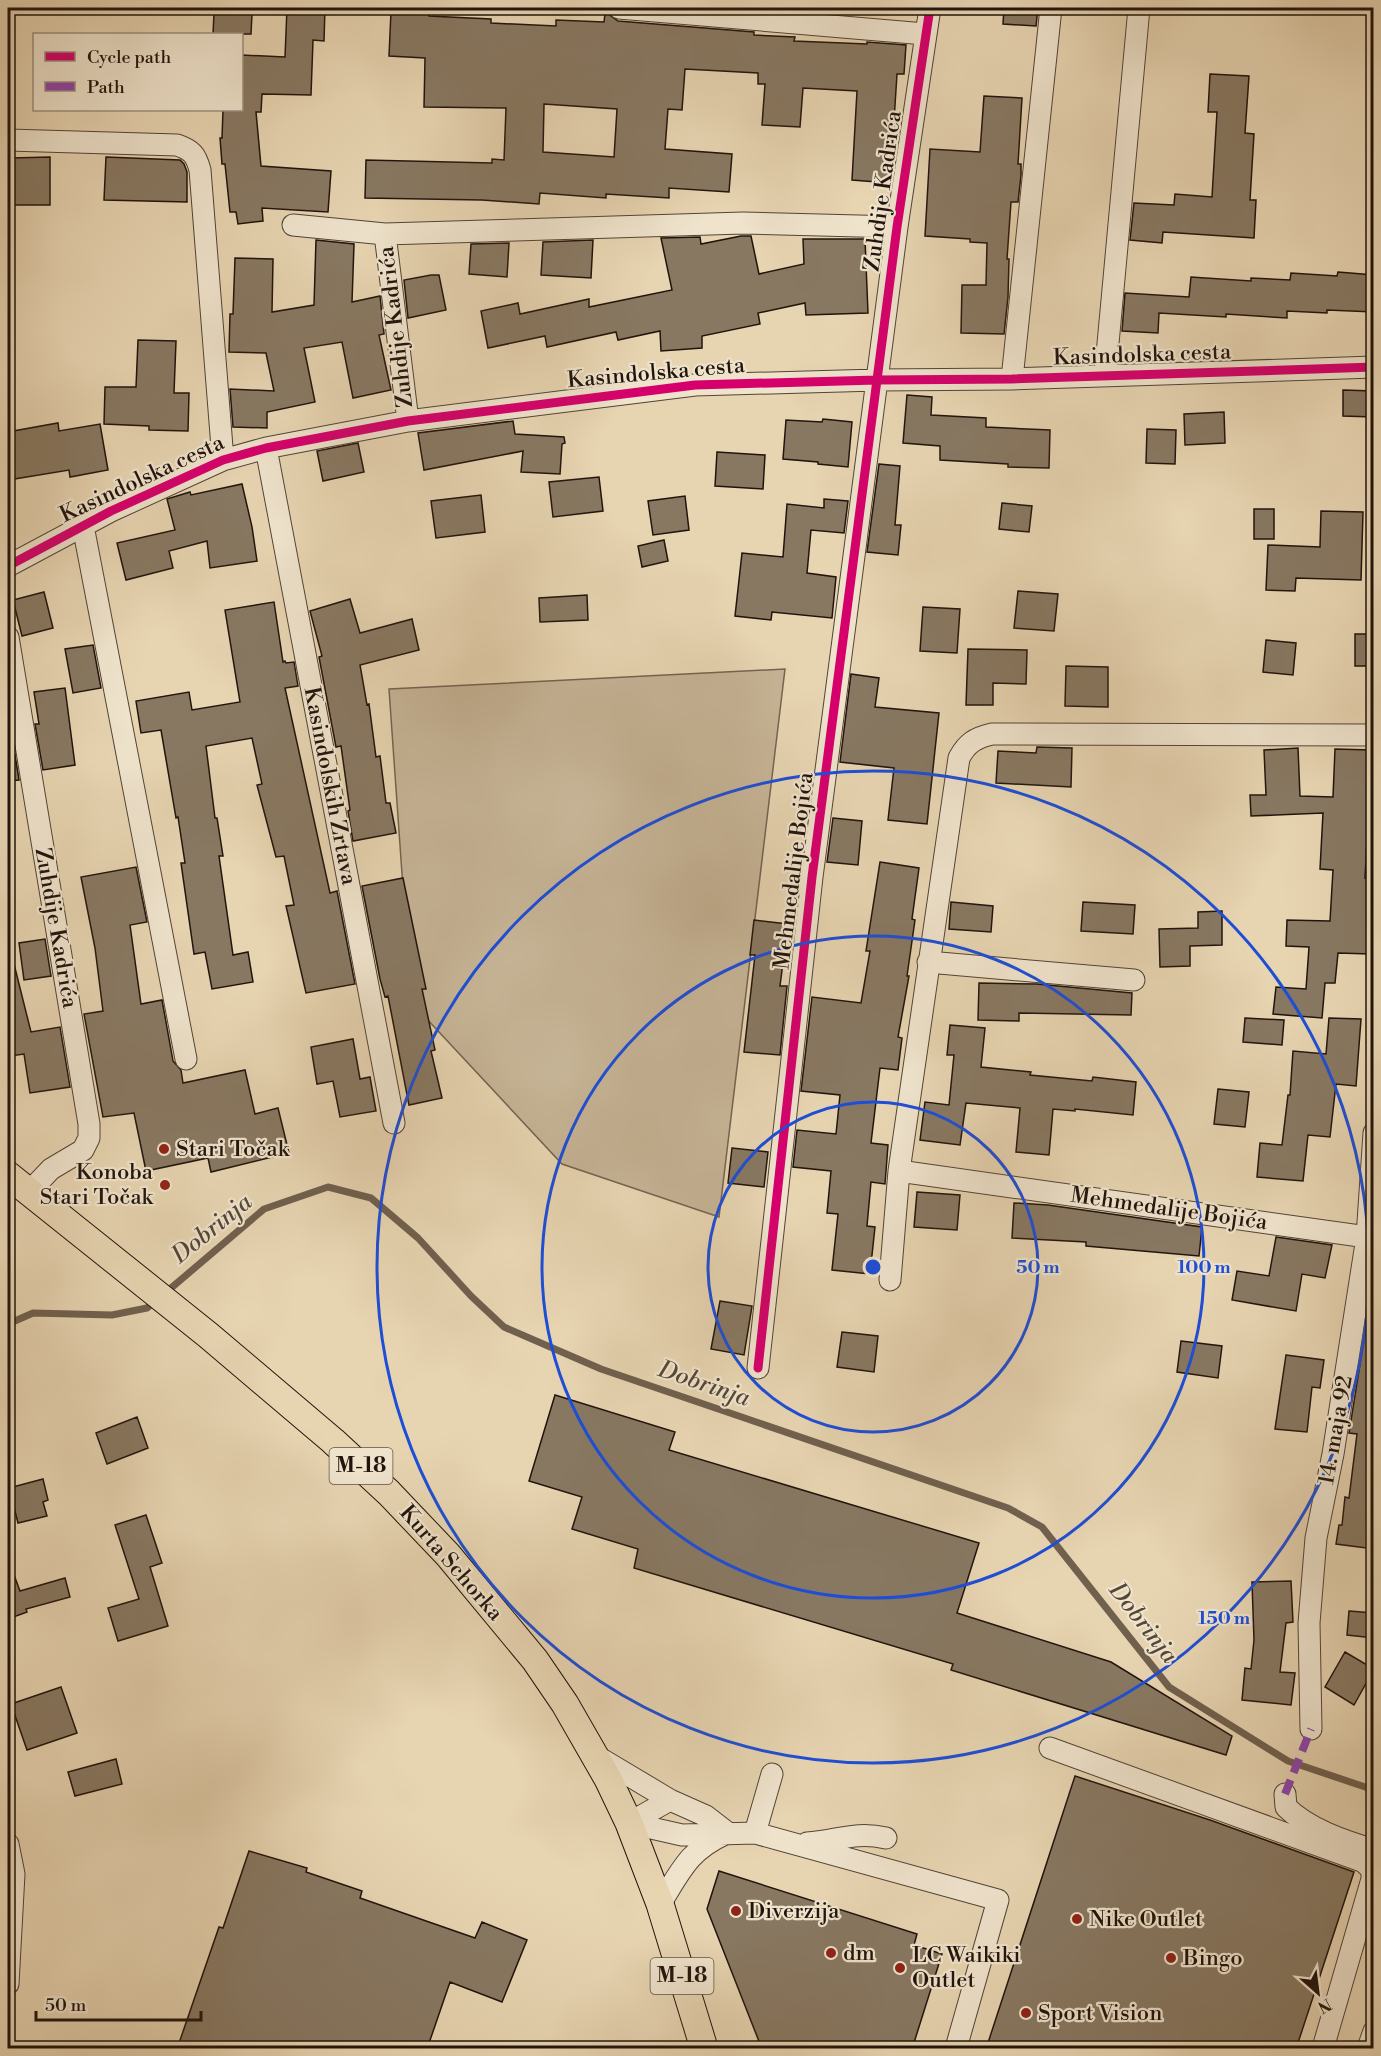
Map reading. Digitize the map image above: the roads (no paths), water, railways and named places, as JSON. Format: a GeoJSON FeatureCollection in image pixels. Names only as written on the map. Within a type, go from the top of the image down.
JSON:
{"type":"FeatureCollection","features":[{"type":"Feature","properties":{"kind":"main road","name":"Kurta Schorka"},"geometry":{"type":"LineString","coordinates":[[8,1175],[208,1335],[333,1441],[389,1493],[448,1556],[535,1660],[565,1704],[630,1823],[660,1904],[704,2049]]}},
{"type":"Feature","properties":{"kind":"street"},"geometry":{"type":"LineString","coordinates":[[619,8],[796,16],[926,34]]}},
{"type":"Feature","properties":{"kind":"street","name":"Zuhdije Kadrića"},"geometry":{"type":"LineString","coordinates":[[877,380],[930,8]]}},
{"type":"Feature","properties":{"kind":"street"},"geometry":{"type":"LineString","coordinates":[[1012,379],[1051,8]]}},
{"type":"Feature","properties":{"kind":"street"},"geometry":{"type":"LineString","coordinates":[[1105,376],[1139,8]]}},
{"type":"Feature","properties":{"kind":"street","name":"Kasindolska cesta"},"geometry":{"type":"LineString","coordinates":[[8,140],[177,145],[190,149],[197,158],[200,170],[223,460]]}},
{"type":"Feature","properties":{"kind":"street","name":"Zuhdije Kadrića"},"geometry":{"type":"LineString","coordinates":[[293,225],[385,234],[743,223],[897,227]]}},
{"type":"Feature","properties":{"kind":"street","name":"Zuhdije Kadrića"},"geometry":{"type":"LineString","coordinates":[[385,234],[408,421]]}},
{"type":"Feature","properties":{"kind":"street","name":"Kasindolska cesta"},"geometry":{"type":"LineString","coordinates":[[8,566],[83,526],[223,460],[266,448],[408,421],[695,385],[1012,379],[1374,368]]}},
{"type":"Feature","properties":{"kind":"street","name":"Mehmedalije Bojića"},"geometry":{"type":"LineString","coordinates":[[758,1368],[812,877],[877,380]]}},
{"type":"Feature","properties":{"kind":"street","name":"Kasindolskih Zrtava"},"geometry":{"type":"LineString","coordinates":[[266,448],[394,1123]]}},
{"type":"Feature","properties":{"kind":"street","name":"Kasindolska cesta"},"geometry":{"type":"LineString","coordinates":[[83,526],[186,1059]]}},
{"type":"Feature","properties":{"kind":"street","name":"Zuhdije Kadrića"},"geometry":{"type":"LineString","coordinates":[[8,637],[89,1124],[89,1138],[83,1150],[51,1169],[29,1192]]}},
{"type":"Feature","properties":{"kind":"street"},"geometry":{"type":"LineString","coordinates":[[890,1280],[899,1171],[928,962],[959,758],[964,748],[975,738],[992,734],[1374,735]]}},
{"type":"Feature","properties":{"kind":"street"},"geometry":{"type":"LineString","coordinates":[[928,962],[1134,981]]}},
{"type":"Feature","properties":{"kind":"street","name":"14. maja 92"},"geometry":{"type":"LineString","coordinates":[[1311,1729],[1309,1623],[1316,1538],[1333,1454],[1367,1237],[1374,1133]]}},
{"type":"Feature","properties":{"kind":"street","name":"Mehmedalije Bojića"},"geometry":{"type":"LineString","coordinates":[[899,1171],[1367,1237]]}},
{"type":"Feature","properties":{"kind":"street"},"geometry":{"type":"LineString","coordinates":[[1050,1748],[1364,1862],[1372,1870],[1372,1879],[1323,2049]]}},
{"type":"Feature","properties":{"kind":"street"},"geometry":{"type":"LineString","coordinates":[[593,1754],[669,1800],[706,1816],[728,1833]]}},
{"type":"Feature","properties":{"kind":"street"},"geometry":{"type":"LineString","coordinates":[[755,1833],[772,1774]]}},
{"type":"Feature","properties":{"kind":"street"},"geometry":{"type":"LineString","coordinates":[[1285,1794],[1286,1807],[1295,1816],[1344,1841],[1374,1850]]}},
{"type":"Feature","properties":{"kind":"street"},"geometry":{"type":"LineString","coordinates":[[630,1823],[669,1800]]}},
{"type":"Feature","properties":{"kind":"street"},"geometry":{"type":"LineString","coordinates":[[630,1823],[682,1835],[755,1833],[998,1900],[956,2049]]}},
{"type":"Feature","properties":{"kind":"street"},"geometry":{"type":"LineString","coordinates":[[660,1904],[689,1858],[706,1843],[728,1833]]}},
{"type":"Feature","properties":{"kind":"street"},"geometry":{"type":"LineString","coordinates":[[796,1844],[827,1842],[861,1834],[886,1838]]}},
{"type":"Feature","properties":{"kind":"street"},"geometry":{"type":"LineString","coordinates":[[8,1845],[14,1874],[8,1984]]}},
{"type":"Feature","properties":{"kind":"street"},"geometry":{"type":"LineString","coordinates":[[944,2049],[948,2037],[968,2007]]}},
{"type":"Feature","properties":{"kind":"waterway","name":"Dobrinja"},"geometry":{"type":"LineString","coordinates":[[164,1294],[264,1209],[328,1187],[371,1198],[418,1238],[471,1296],[504,1327],[601,1369],[1008,1508],[1042,1527],[1169,1687],[1288,1761],[1374,1790]]}},
{"type":"Feature","properties":{"kind":"waterway","name":"Dobrinja"},"geometry":{"type":"LineString","coordinates":[[8,1324],[33,1313],[112,1315],[147,1308],[155,1301]]}},
{"type":"Feature","properties":{"kind":"place","name":"Stari Točak"},"geometry":{"type":"Point","coordinates":[164,1149]}},
{"type":"Feature","properties":{"kind":"place","name":"Konoba Stari Točak"},"geometry":{"type":"Point","coordinates":[165,1185]}},
{"type":"Feature","properties":{"kind":"place","name":"Diverzija"},"geometry":{"type":"Point","coordinates":[736,1911]}},
{"type":"Feature","properties":{"kind":"place","name":"Nike Outlet"},"geometry":{"type":"Point","coordinates":[1077,1919]}},
{"type":"Feature","properties":{"kind":"place","name":"dm"},"geometry":{"type":"Point","coordinates":[831,1953]}},
{"type":"Feature","properties":{"kind":"place","name":"Bingo"},"geometry":{"type":"Point","coordinates":[1171,1958]}},
{"type":"Feature","properties":{"kind":"place","name":"LC Waikiki Outlet"},"geometry":{"type":"Point","coordinates":[900,1968]}},
{"type":"Feature","properties":{"kind":"place","name":"Sport Vision"},"geometry":{"type":"Point","coordinates":[1026,2013]}}]}
